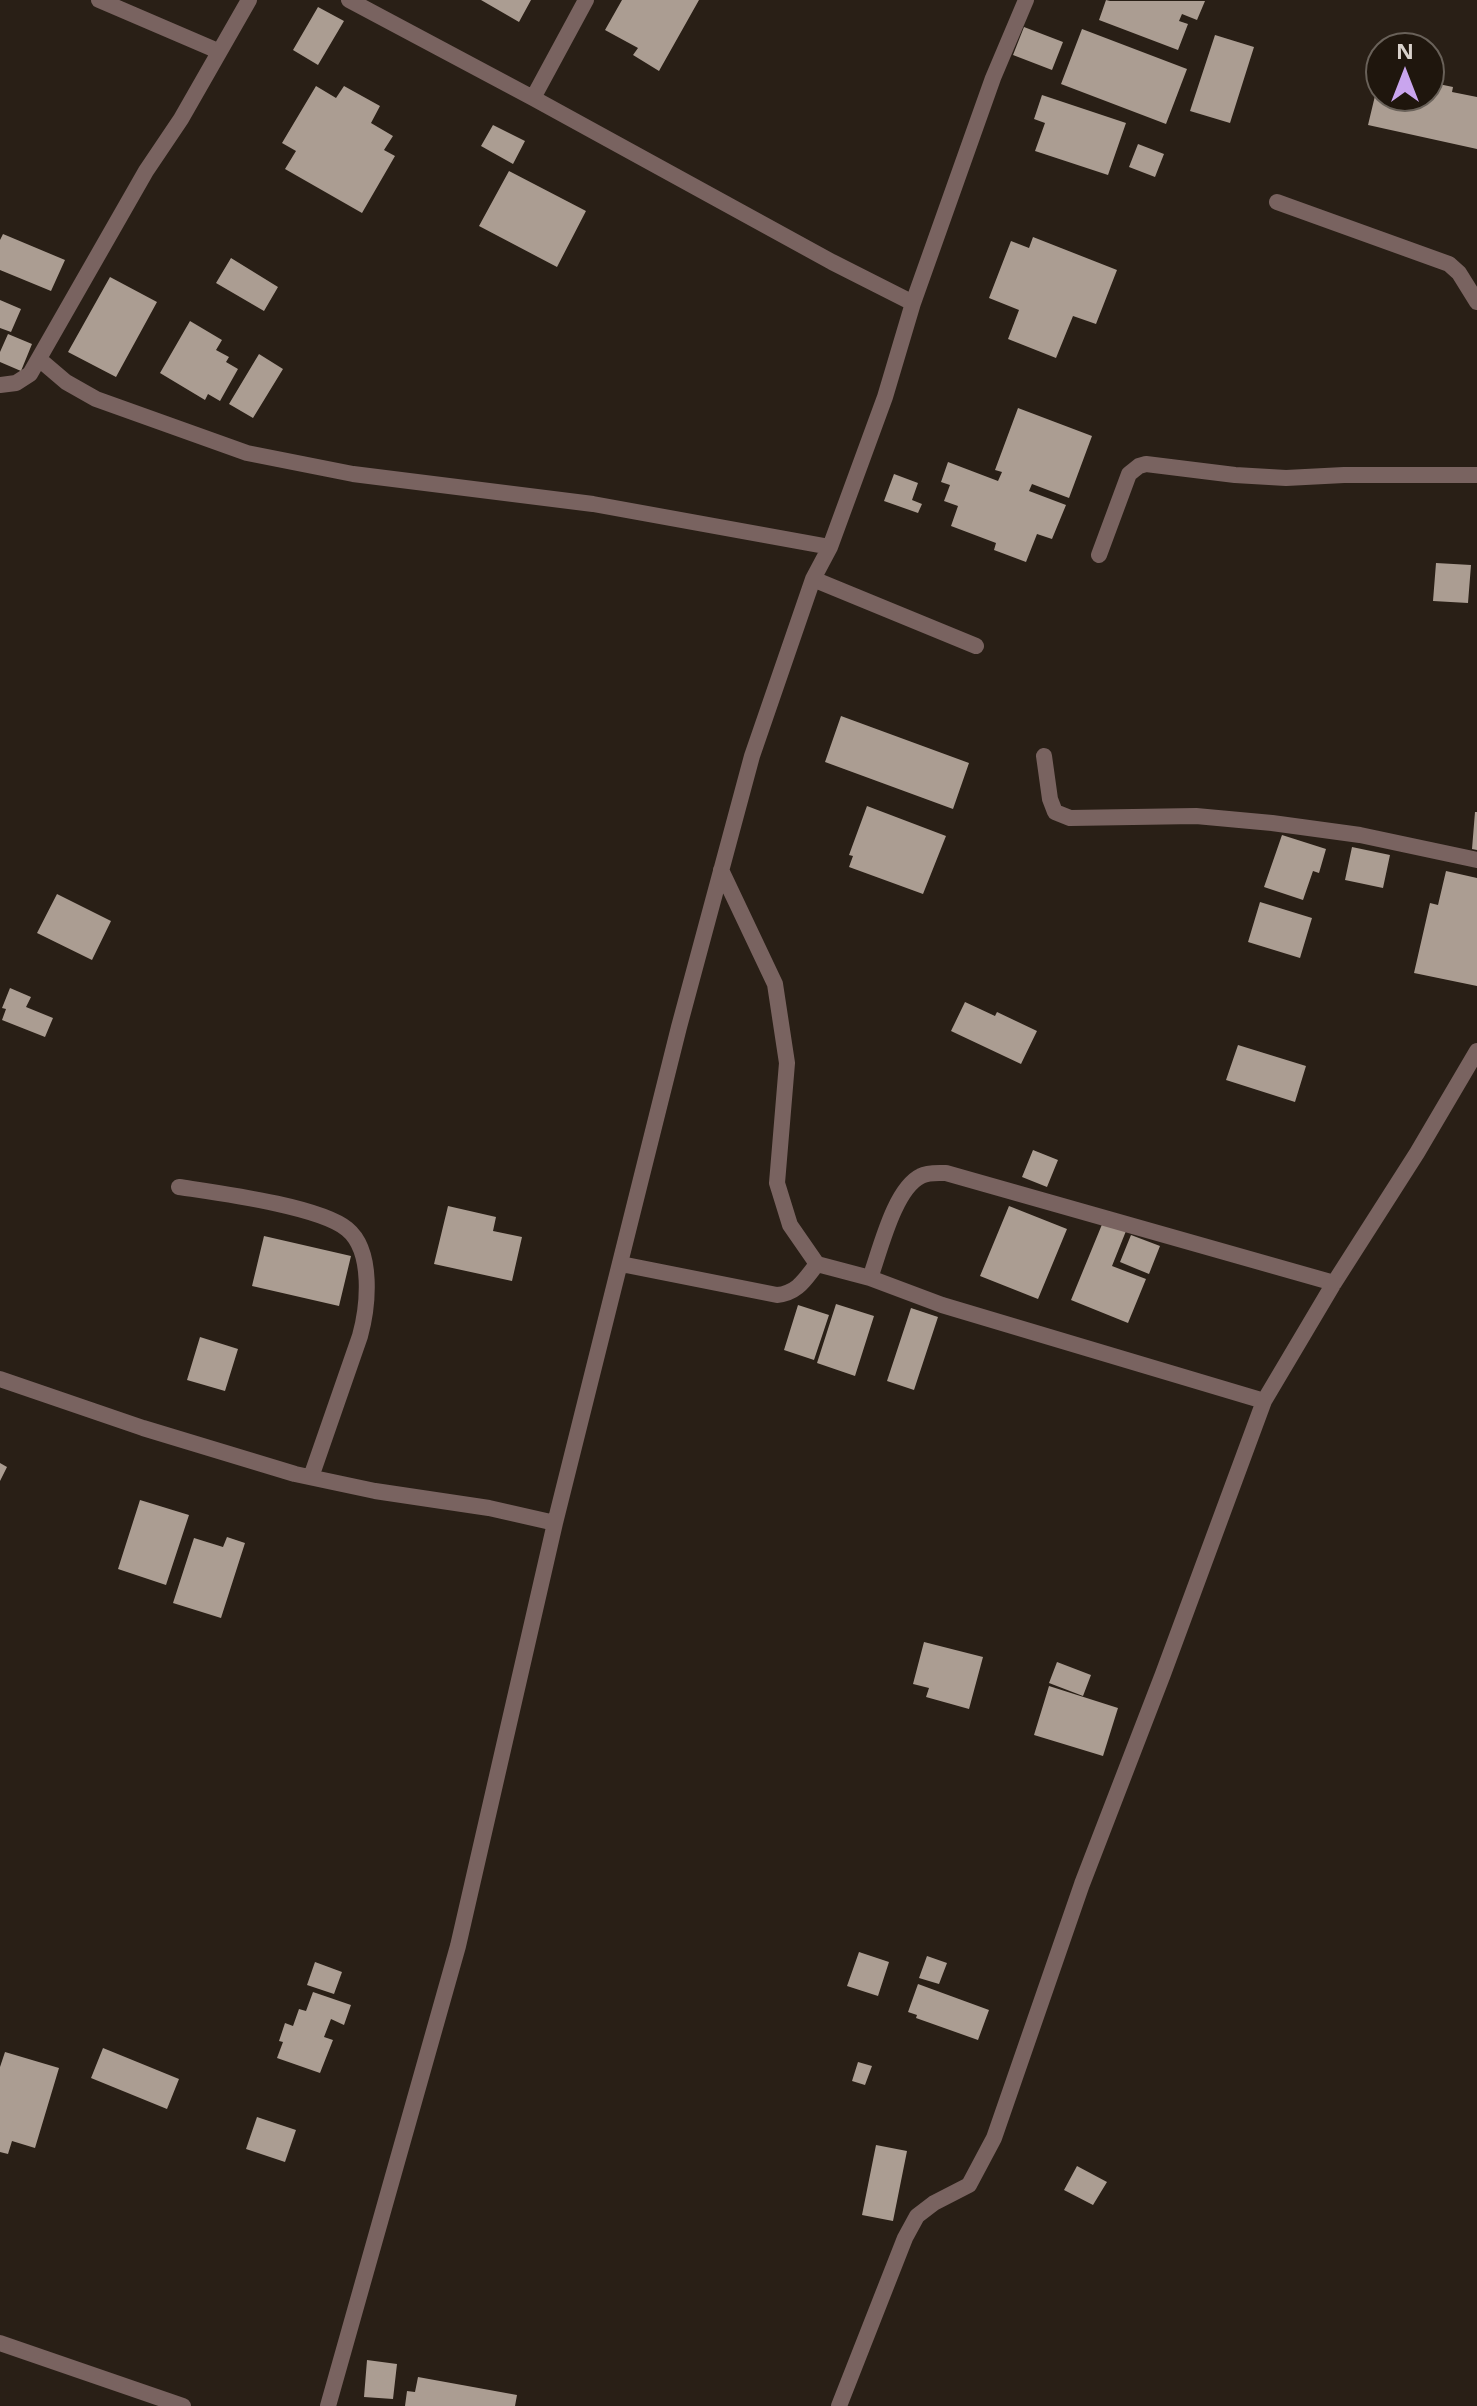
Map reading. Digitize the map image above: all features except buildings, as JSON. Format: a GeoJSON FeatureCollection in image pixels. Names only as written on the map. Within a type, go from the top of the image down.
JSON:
{"type":"FeatureCollection","features":[{"type":"Feature","properties":{"kind":"street"},"geometry":{"type":"LineString","coordinates":[[99,0],[218,51]]}},
{"type":"Feature","properties":{"kind":"street"},"geometry":{"type":"LineString","coordinates":[[0,385],[16,383],[30,374],[146,171],[181,119],[249,0]]}},
{"type":"Feature","properties":{"kind":"street"},"geometry":{"type":"LineString","coordinates":[[349,0],[913,303]]}},
{"type":"Feature","properties":{"kind":"street"},"geometry":{"type":"LineString","coordinates":[[533,98],[586,0]]}},
{"type":"Feature","properties":{"kind":"street"},"geometry":{"type":"LineString","coordinates":[[328,2406],[458,1946],[555,1523],[752,756],[813,579],[830,547],[885,397],[913,303],[993,78],[1026,0]]}},
{"type":"Feature","properties":{"kind":"street"},"geometry":{"type":"LineString","coordinates":[[1277,202],[1449,264],[1459,273],[1477,302]]}},
{"type":"Feature","properties":{"kind":"street"},"geometry":{"type":"LineString","coordinates":[[39,359],[66,382],[96,399],[247,453],[353,474],[593,504],[830,547]]}},
{"type":"Feature","properties":{"kind":"street"},"geometry":{"type":"LineString","coordinates":[[1099,555],[1129,474],[1146,464],[1286,478],[1477,475]]}},
{"type":"Feature","properties":{"kind":"street"},"geometry":{"type":"LineString","coordinates":[[813,579],[976,646]]}},
{"type":"Feature","properties":{"kind":"street"},"geometry":{"type":"LineString","coordinates":[[1044,756],[1050,799],[1055,812],[1070,818],[1196,816],[1272,823],[1360,835],[1477,860]]}},
{"type":"Feature","properties":{"kind":"street"},"geometry":{"type":"LineString","coordinates":[[721,870],[775,984],[787,1063],[777,1183],[790,1225],[817,1264],[870,1278],[942,1305],[1264,1401]]}},
{"type":"Feature","properties":{"kind":"street"},"geometry":{"type":"LineString","coordinates":[[839,2406],[905,2238],[917,2216],[934,2203],[969,2185],[994,2138],[1082,1884],[1264,1401],[1477,1051]]}},
{"type":"Feature","properties":{"kind":"street"},"geometry":{"type":"LineString","coordinates":[[870,1278],[892,1214],[906,1188],[921,1175],[946,1173],[1334,1283]]}},
{"type":"Feature","properties":{"kind":"street"},"geometry":{"type":"LineString","coordinates":[[179,1187],[318,1214],[349,1230],[360,1249],[367,1285],[366,1313],[311,1477]]}},
{"type":"Feature","properties":{"kind":"street"},"geometry":{"type":"LineString","coordinates":[[621,1264],[777,1295],[798,1289],[817,1264]]}},
{"type":"Feature","properties":{"kind":"street"},"geometry":{"type":"LineString","coordinates":[[0,1379],[143,1428],[311,1477],[375,1491],[489,1508],[555,1523]]}},
{"type":"Feature","properties":{"kind":"street"},"geometry":{"type":"LineString","coordinates":[[0,2343],[183,2406]]}}]}
